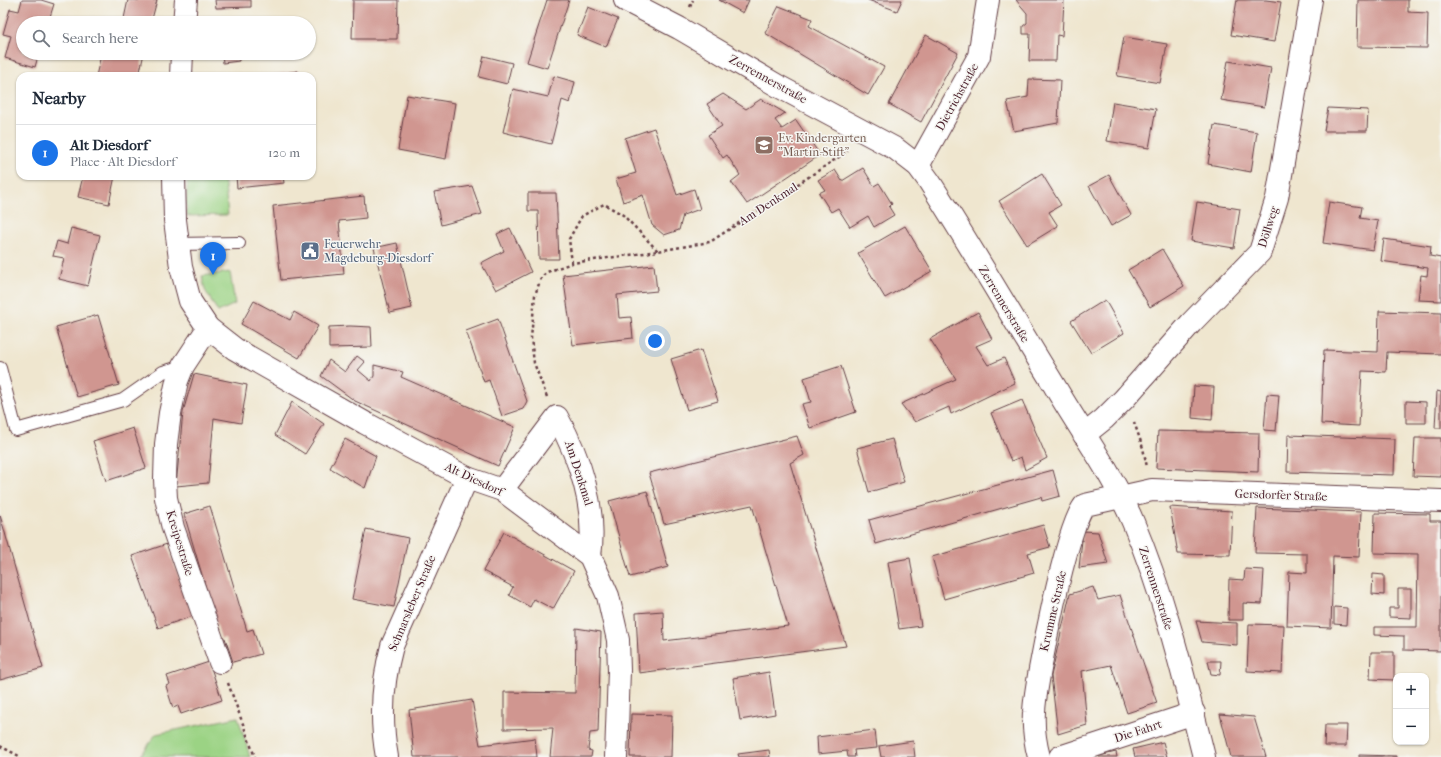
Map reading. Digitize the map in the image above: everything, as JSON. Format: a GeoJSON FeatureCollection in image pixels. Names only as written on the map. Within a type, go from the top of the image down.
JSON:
{"type":"FeatureCollection","features":[{"type":"Feature","properties":{"kind":"street"},"geometry":{"type":"LineString","coordinates":[[185,16],[186,0]]}},
{"type":"Feature","properties":{"kind":"street","name":"Zerrennerstraße"},"geometry":{"type":"LineString","coordinates":[[625,0],[679,28],[778,86],[896,149],[918,166],[939,197],[1121,496],[1133,521],[1153,574],[1194,713],[1204,757]]}},
{"type":"Feature","properties":{"kind":"street","name":"Dietrichstraße"},"geometry":{"type":"LineString","coordinates":[[918,166],[979,56],[988,0]]}},
{"type":"Feature","properties":{"kind":"street","name":"Döllweg"},"geometry":{"type":"LineString","coordinates":[[1084,435],[1104,419],[1124,399],[1191,323],[1260,252],[1277,198],[1311,0]]}},
{"type":"Feature","properties":{"kind":"street"},"geometry":{"type":"LineString","coordinates":[[181,72],[182,60]]}},
{"type":"Feature","properties":{"kind":"street","name":"Alt Diesdorf"},"geometry":{"type":"LineString","coordinates":[[174,180],[174,220],[186,289],[196,311],[208,328],[235,349],[467,478],[502,490],[590,556],[608,596],[618,640],[620,670],[616,757]]}},
{"type":"Feature","properties":{"kind":"street","name":"Kreipestraße"},"geometry":{"type":"LineString","coordinates":[[208,328],[183,366],[173,396],[165,462],[166,498],[173,528],[220,662]]}},
{"type":"Feature","properties":{"kind":"street"},"geometry":{"type":"LineString","coordinates":[[502,490],[557,417]]}},
{"type":"Feature","properties":{"kind":"street","name":"Am Denkmal"},"geometry":{"type":"LineString","coordinates":[[557,417],[572,447],[589,501],[592,529],[590,556]]}},
{"type":"Feature","properties":{"kind":"street","name":"Schnarsleber Straße"},"geometry":{"type":"LineString","coordinates":[[386,757],[382,730],[382,709],[387,667],[392,646],[467,478]]}},
{"type":"Feature","properties":{"kind":"street","name":"Gersdorfer Straße"},"geometry":{"type":"LineString","coordinates":[[1121,496],[1152,490],[1441,501]]}},
{"type":"Feature","properties":{"kind":"street","name":"Krumme Straße"},"geometry":{"type":"LineString","coordinates":[[1039,757],[1034,728],[1035,696],[1056,596],[1074,525],[1080,511],[1085,505],[1121,496]]}},
{"type":"Feature","properties":{"kind":"street","name":"Die Fahrt"},"geometry":{"type":"LineString","coordinates":[[1060,757],[1194,713]]}},
{"type":"Feature","properties":{"kind":"lane"},"geometry":{"type":"LineString","coordinates":[[178,244],[239,243]]}},
{"type":"Feature","properties":{"kind":"lane"},"geometry":{"type":"LineString","coordinates":[[0,368],[16,430],[123,400],[163,372],[183,366]]}},
{"type":"Feature","properties":{"kind":"path","name":"Am Denkmal"},"geometry":{"type":"LineString","coordinates":[[557,417],[544,391],[534,362],[531,338],[535,295],[541,278],[555,268],[572,263],[710,242],[845,154],[863,132]]}},
{"type":"Feature","properties":{"kind":"path"},"geometry":{"type":"LineString","coordinates":[[572,263],[569,239],[582,216],[604,204],[623,215],[658,251]]}},
{"type":"Feature","properties":{"kind":"path"},"geometry":{"type":"LineString","coordinates":[[1124,399],[1143,448],[1152,490]]}},
{"type":"Feature","properties":{"kind":"path"},"geometry":{"type":"LineString","coordinates":[[220,662],[255,757]]}},
{"type":"Feature","properties":{"kind":"path"},"geometry":{"type":"LineString","coordinates":[[0,746],[21,757]]}},
{"type":"Feature","properties":{"kind":"green space"},"geometry":{"type":"Polygon","coordinates":[[[188,180],[224,180],[228,215],[187,216],[186,202],[188,180]]]}},
{"type":"Feature","properties":{"kind":"green space"},"geometry":{"type":"Polygon","coordinates":[[[230,272],[235,304],[218,312],[205,290],[202,276],[230,272]]]}},
{"type":"Feature","properties":{"kind":"green space"},"geometry":{"type":"Polygon","coordinates":[[[238,717],[250,757],[140,757],[156,734],[238,717]]]}},
{"type":"Feature","properties":{"kind":"building"},"geometry":{"type":"Polygon","coordinates":[[[22,0],[41,0],[54,4],[50,16],[16,16],[16,60],[37,60],[35,67],[5,58],[11,36],[3,34],[10,9],[19,11],[22,0]]]}},
{"type":"Feature","properties":{"kind":"building"},"geometry":{"type":"Polygon","coordinates":[[[128,0],[157,0],[153,16],[125,16],[128,0]]]}},
{"type":"Feature","properties":{"kind":"building"},"geometry":{"type":"Polygon","coordinates":[[[215,0],[251,0],[251,7],[216,8],[215,0]]]}},
{"type":"Feature","properties":{"kind":"building"},"geometry":{"type":"Polygon","coordinates":[[[353,0],[398,0],[397,39],[352,39],[353,0]]]}},
{"type":"Feature","properties":{"kind":"building"},"geometry":{"type":"Polygon","coordinates":[[[547,0],[569,0],[547,68],[527,62],[547,0]]]}},
{"type":"Feature","properties":{"kind":"building"},"geometry":{"type":"Polygon","coordinates":[[[719,0],[749,0],[743,13],[719,0]]]}},
{"type":"Feature","properties":{"kind":"building"},"geometry":{"type":"Polygon","coordinates":[[[868,0],[902,0],[897,11],[868,0]]]}},
{"type":"Feature","properties":{"kind":"building"},"geometry":{"type":"Polygon","coordinates":[[[1016,0],[1064,0],[1062,36],[1057,35],[1056,61],[1029,61],[1030,34],[1023,34],[1023,26],[1027,23],[1027,13],[1016,0]]]}},
{"type":"Feature","properties":{"kind":"building"},"geometry":{"type":"Polygon","coordinates":[[[1237,0],[1266,0],[1281,2],[1274,42],[1231,35],[1237,0]]]}},
{"type":"Feature","properties":{"kind":"building"},"geometry":{"type":"Polygon","coordinates":[[[1358,0],[1408,0],[1408,12],[1428,13],[1427,48],[1357,47],[1358,0]]]}},
{"type":"Feature","properties":{"kind":"building"},"geometry":{"type":"Polygon","coordinates":[[[779,6],[812,19],[809,26],[884,67],[868,95],[765,33],[779,6]]]}},
{"type":"Feature","properties":{"kind":"building"},"geometry":{"type":"Polygon","coordinates":[[[588,7],[618,19],[606,47],[577,35],[588,7]]]}},
{"type":"Feature","properties":{"kind":"building"},"geometry":{"type":"Polygon","coordinates":[[[926,35],[958,53],[921,122],[889,104],[926,35]]]}},
{"type":"Feature","properties":{"kind":"building"},"geometry":{"type":"Polygon","coordinates":[[[1124,37],[1167,44],[1160,83],[1117,76],[1124,37]]]}},
{"type":"Feature","properties":{"kind":"building"},"geometry":{"type":"Polygon","coordinates":[[[484,56],[512,63],[507,84],[479,77],[484,56]]]}},
{"type":"Feature","properties":{"kind":"building"},"geometry":{"type":"Polygon","coordinates":[[[100,60],[142,60],[140,72],[97,72],[100,60]]]}},
{"type":"Feature","properties":{"kind":"building"},"geometry":{"type":"Polygon","coordinates":[[[223,60],[239,60],[239,61],[223,63],[223,60]]]}},
{"type":"Feature","properties":{"kind":"building"},"geometry":{"type":"Polygon","coordinates":[[[1228,61],[1271,68],[1264,107],[1221,100],[1228,61]]]}},
{"type":"Feature","properties":{"kind":"building"},"geometry":{"type":"Polygon","coordinates":[[[554,76],[575,82],[570,103],[562,100],[551,144],[503,132],[513,89],[548,97],[554,76]]]}},
{"type":"Feature","properties":{"kind":"building"},"geometry":{"type":"Polygon","coordinates":[[[1029,79],[1060,80],[1058,123],[1014,131],[1007,101],[1028,97],[1029,79]]]}},
{"type":"Feature","properties":{"kind":"building","name":"Ev. Kindergarten \"Martin-Stift\""},"geometry":{"type":"Polygon","coordinates":[[[723,94],[746,109],[761,99],[785,113],[775,120],[782,129],[796,120],[820,155],[747,204],[731,182],[740,175],[727,155],[723,158],[708,135],[722,126],[707,104],[723,94]]]}},
{"type":"Feature","properties":{"kind":"building"},"geometry":{"type":"Polygon","coordinates":[[[407,95],[455,103],[446,159],[398,150],[407,95]]]}},
{"type":"Feature","properties":{"kind":"building"},"geometry":{"type":"Polygon","coordinates":[[[1113,102],[1156,109],[1149,148],[1107,141],[1113,102]]]}},
{"type":"Feature","properties":{"kind":"building"},"geometry":{"type":"Polygon","coordinates":[[[1328,108],[1368,110],[1367,131],[1324,131],[1328,108]]]}},
{"type":"Feature","properties":{"kind":"building"},"geometry":{"type":"Polygon","coordinates":[[[1214,125],[1257,132],[1251,172],[1208,164],[1214,125]]]}},
{"type":"Feature","properties":{"kind":"building"},"geometry":{"type":"Polygon","coordinates":[[[654,128],[677,195],[694,189],[700,209],[683,215],[679,230],[664,235],[652,225],[643,195],[623,202],[616,179],[636,173],[625,138],[654,128]]]}},
{"type":"Feature","properties":{"kind":"building"},"geometry":{"type":"Polygon","coordinates":[[[863,168],[874,186],[879,183],[892,204],[889,207],[894,215],[874,227],[868,216],[850,227],[838,208],[831,212],[819,193],[825,190],[818,180],[835,170],[842,181],[863,168]]]}},
{"type":"Feature","properties":{"kind":"building"},"geometry":{"type":"Polygon","coordinates":[[[1042,174],[1061,205],[1049,212],[1058,226],[1027,245],[999,201],[1042,174]]]}},
{"type":"Feature","properties":{"kind":"building"},"geometry":{"type":"Polygon","coordinates":[[[1109,175],[1131,215],[1111,226],[1089,186],[1109,175]]]}},
{"type":"Feature","properties":{"kind":"building"},"geometry":{"type":"Polygon","coordinates":[[[82,180],[114,180],[109,204],[78,197],[82,180]]]}},
{"type":"Feature","properties":{"kind":"building"},"geometry":{"type":"Polygon","coordinates":[[[236,180],[284,180],[284,183],[237,188],[236,180]]]}},
{"type":"Feature","properties":{"kind":"building"},"geometry":{"type":"Polygon","coordinates":[[[472,186],[482,214],[441,225],[434,192],[472,186]]]}},
{"type":"Feature","properties":{"kind":"building"},"geometry":{"type":"Polygon","coordinates":[[[528,193],[556,193],[559,259],[539,259],[538,211],[528,211],[528,193]]]}},
{"type":"Feature","properties":{"kind":"building","name":"Feuerwehr Magdeburg-Diesdorf"},"geometry":{"type":"Polygon","coordinates":[[[364,196],[366,218],[339,221],[344,274],[281,280],[273,206],[364,196]]]}},
{"type":"Feature","properties":{"kind":"building"},"geometry":{"type":"Polygon","coordinates":[[[1197,202],[1240,209],[1234,248],[1191,241],[1197,202]]]}},
{"type":"Feature","properties":{"kind":"building"},"geometry":{"type":"Polygon","coordinates":[[[1329,202],[1362,207],[1360,218],[1378,221],[1373,250],[1323,243],[1329,202]]]}},
{"type":"Feature","properties":{"kind":"building"},"geometry":{"type":"Polygon","coordinates":[[[905,226],[932,271],[885,298],[858,253],[905,226]]]}},
{"type":"Feature","properties":{"kind":"building"},"geometry":{"type":"Polygon","coordinates":[[[71,228],[100,235],[88,286],[59,279],[64,258],[53,256],[57,241],[67,244],[71,228]]]}},
{"type":"Feature","properties":{"kind":"building"},"geometry":{"type":"Polygon","coordinates":[[[510,228],[531,272],[496,290],[481,263],[504,251],[497,234],[510,228]]]}},
{"type":"Feature","properties":{"kind":"building"},"geometry":{"type":"Polygon","coordinates":[[[1384,239],[1431,246],[1430,256],[1441,258],[1441,301],[1418,300],[1421,275],[1427,276],[1428,268],[1381,261],[1384,239]]]}},
{"type":"Feature","properties":{"kind":"building"},"geometry":{"type":"Polygon","coordinates":[[[397,243],[412,308],[390,313],[374,248],[397,243]]]}},
{"type":"Feature","properties":{"kind":"building"},"geometry":{"type":"Polygon","coordinates":[[[1162,249],[1184,286],[1150,307],[1128,270],[1162,249]]]}},
{"type":"Feature","properties":{"kind":"building"},"geometry":{"type":"Polygon","coordinates":[[[654,265],[657,291],[617,295],[619,318],[631,317],[633,338],[573,345],[563,275],[654,265]]]}},
{"type":"Feature","properties":{"kind":"building"},"geometry":{"type":"Polygon","coordinates":[[[1105,300],[1124,333],[1091,353],[1071,321],[1105,300]]]}},
{"type":"Feature","properties":{"kind":"building"},"geometry":{"type":"Polygon","coordinates":[[[254,301],[290,320],[294,312],[318,326],[299,358],[241,324],[254,301]]]}},
{"type":"Feature","properties":{"kind":"building"},"geometry":{"type":"Polygon","coordinates":[[[1379,311],[1441,313],[1441,354],[1387,352],[1386,372],[1362,371],[1359,426],[1321,424],[1324,350],[1378,352],[1379,311]]]}},
{"type":"Feature","properties":{"kind":"building"},"geometry":{"type":"Polygon","coordinates":[[[978,312],[992,339],[976,346],[988,365],[1004,358],[1015,383],[951,414],[949,407],[915,422],[901,404],[956,379],[930,339],[978,312]]]}},
{"type":"Feature","properties":{"kind":"building"},"geometry":{"type":"Polygon","coordinates":[[[98,315],[119,385],[77,397],[56,327],[98,315]]]}},
{"type":"Feature","properties":{"kind":"building"},"geometry":{"type":"Polygon","coordinates":[[[498,319],[527,401],[523,409],[502,416],[489,380],[484,382],[466,331],[498,319]]]}},
{"type":"Feature","properties":{"kind":"building"},"geometry":{"type":"Polygon","coordinates":[[[329,327],[371,327],[372,347],[329,348],[329,327]]]}},
{"type":"Feature","properties":{"kind":"building"},"geometry":{"type":"Polygon","coordinates":[[[701,350],[718,401],[687,410],[671,359],[701,350]]]}},
{"type":"Feature","properties":{"kind":"building"},"geometry":{"type":"Polygon","coordinates":[[[357,356],[365,362],[358,370],[371,381],[374,376],[374,365],[403,372],[401,377],[515,427],[498,466],[355,401],[321,376],[329,360],[345,372],[357,356]]]}},
{"type":"Feature","properties":{"kind":"building"},"geometry":{"type":"Polygon","coordinates":[[[841,366],[856,412],[810,428],[802,404],[811,402],[804,378],[841,366]]]}},
{"type":"Feature","properties":{"kind":"building"},"geometry":{"type":"Polygon","coordinates":[[[194,374],[247,385],[241,423],[214,418],[208,483],[176,486],[183,412],[194,374]]]}},
{"type":"Feature","properties":{"kind":"building"},"geometry":{"type":"Polygon","coordinates":[[[1194,386],[1214,387],[1212,420],[1192,418],[1194,386]]]}},
{"type":"Feature","properties":{"kind":"building"},"geometry":{"type":"Polygon","coordinates":[[[1437,391],[1441,392],[1441,428],[1435,428],[1437,391]]]}},
{"type":"Feature","properties":{"kind":"building"},"geometry":{"type":"Polygon","coordinates":[[[1267,394],[1279,395],[1276,431],[1264,430],[1267,394]]]}},
{"type":"Feature","properties":{"kind":"building"},"geometry":{"type":"Polygon","coordinates":[[[1022,400],[1047,458],[1025,470],[1021,457],[1011,461],[991,413],[1022,400]]]}},
{"type":"Feature","properties":{"kind":"building"},"geometry":{"type":"Polygon","coordinates":[[[1406,401],[1426,402],[1426,423],[1406,423],[1406,401]]]}},
{"type":"Feature","properties":{"kind":"building"},"geometry":{"type":"Polygon","coordinates":[[[292,402],[324,424],[305,454],[275,435],[292,402]]]}},
{"type":"Feature","properties":{"kind":"building"},"geometry":{"type":"Polygon","coordinates":[[[133,428],[146,468],[106,481],[93,441],[133,428]]]}},
{"type":"Feature","properties":{"kind":"building"},"geometry":{"type":"Polygon","coordinates":[[[1158,431],[1259,433],[1258,472],[1156,468],[1158,431]]]}},
{"type":"Feature","properties":{"kind":"building"},"geometry":{"type":"Polygon","coordinates":[[[1288,435],[1395,439],[1394,475],[1287,472],[1288,435]]]}},
{"type":"Feature","properties":{"kind":"building"},"geometry":{"type":"Polygon","coordinates":[[[797,436],[804,455],[790,463],[846,646],[639,673],[636,613],[663,611],[664,641],[788,626],[752,505],[664,524],[649,473],[797,436]]]}},
{"type":"Feature","properties":{"kind":"building"},"geometry":{"type":"Polygon","coordinates":[[[1415,438],[1441,438],[1441,477],[1413,476],[1415,438]]]}},
{"type":"Feature","properties":{"kind":"building"},"geometry":{"type":"Polygon","coordinates":[[[345,439],[376,456],[365,488],[330,468],[345,439]]]}},
{"type":"Feature","properties":{"kind":"building"},"geometry":{"type":"Polygon","coordinates":[[[892,439],[904,482],[869,492],[857,448],[892,439]]]}},
{"type":"Feature","properties":{"kind":"building"},"geometry":{"type":"Polygon","coordinates":[[[1053,470],[1060,496],[1042,501],[1041,497],[876,544],[869,520],[1053,470]]]}},
{"type":"Feature","properties":{"kind":"building"},"geometry":{"type":"Polygon","coordinates":[[[647,491],[668,567],[630,577],[609,501],[647,491]]]}},
{"type":"Feature","properties":{"kind":"building"},"geometry":{"type":"Polygon","coordinates":[[[210,506],[247,631],[253,629],[261,654],[233,662],[225,638],[221,639],[184,514],[210,506]]]}},
{"type":"Feature","properties":{"kind":"building"},"geometry":{"type":"Polygon","coordinates":[[[1170,507],[1232,511],[1230,555],[1178,554],[1170,507]]]}},
{"type":"Feature","properties":{"kind":"building"},"geometry":{"type":"Polygon","coordinates":[[[1257,508],[1361,512],[1359,557],[1333,556],[1331,628],[1287,626],[1289,572],[1307,573],[1307,554],[1255,553],[1257,508]]]}},
{"type":"Feature","properties":{"kind":"building"},"geometry":{"type":"Polygon","coordinates":[[[1375,513],[1430,514],[1430,521],[1441,521],[1441,651],[1404,650],[1404,636],[1374,635],[1374,627],[1417,627],[1418,554],[1374,553],[1375,513]]]}},
{"type":"Feature","properties":{"kind":"building"},"geometry":{"type":"Polygon","coordinates":[[[0,515],[43,668],[0,680],[0,515]]]}},
{"type":"Feature","properties":{"kind":"building"},"geometry":{"type":"Polygon","coordinates":[[[1043,525],[1050,547],[1028,553],[1034,573],[944,599],[932,557],[1043,525]]]}},
{"type":"Feature","properties":{"kind":"building"},"geometry":{"type":"Polygon","coordinates":[[[366,529],[408,538],[394,607],[352,599],[366,529]]]}},
{"type":"Feature","properties":{"kind":"building"},"geometry":{"type":"Polygon","coordinates":[[[1083,531],[1098,532],[1108,564],[1079,568],[1083,531]]]}},
{"type":"Feature","properties":{"kind":"building"},"geometry":{"type":"Polygon","coordinates":[[[504,532],[574,571],[553,609],[534,599],[530,607],[509,595],[513,587],[483,571],[504,532]]]}},
{"type":"Feature","properties":{"kind":"building"},"geometry":{"type":"Polygon","coordinates":[[[167,544],[193,616],[158,628],[132,556],[167,544]]]}},
{"type":"Feature","properties":{"kind":"building"},"geometry":{"type":"Polygon","coordinates":[[[910,558],[921,626],[899,629],[888,562],[910,558]]]}},
{"type":"Feature","properties":{"kind":"building"},"geometry":{"type":"Polygon","coordinates":[[[1245,569],[1264,570],[1262,604],[1243,603],[1243,620],[1228,620],[1229,579],[1244,580],[1245,569]]]}},
{"type":"Feature","properties":{"kind":"building"},"geometry":{"type":"Polygon","coordinates":[[[1373,574],[1384,575],[1384,595],[1372,594],[1373,574]]]}},
{"type":"Feature","properties":{"kind":"building"},"geometry":{"type":"Polygon","coordinates":[[[1093,587],[1098,600],[1120,595],[1157,703],[1127,713],[1111,665],[1082,671],[1087,725],[1058,734],[1051,676],[1070,594],[1093,587]]]}},
{"type":"Feature","properties":{"kind":"building"},"geometry":{"type":"Polygon","coordinates":[[[1398,589],[1411,589],[1411,618],[1389,617],[1389,608],[1398,608],[1398,589]]]}},
{"type":"Feature","properties":{"kind":"building"},"geometry":{"type":"Polygon","coordinates":[[[1334,607],[1347,608],[1346,625],[1334,624],[1334,607]]]}},
{"type":"Feature","properties":{"kind":"building"},"geometry":{"type":"Polygon","coordinates":[[[1196,621],[1237,623],[1237,645],[1202,642],[1196,621]]]}},
{"type":"Feature","properties":{"kind":"building"},"geometry":{"type":"Polygon","coordinates":[[[1249,624],[1284,625],[1282,673],[1247,671],[1249,624]]]}},
{"type":"Feature","properties":{"kind":"building"},"geometry":{"type":"Polygon","coordinates":[[[576,628],[601,632],[598,732],[590,733],[588,750],[592,751],[591,757],[550,757],[553,728],[504,729],[504,692],[575,693],[576,628]]]}},
{"type":"Feature","properties":{"kind":"building"},"geometry":{"type":"Polygon","coordinates":[[[1371,652],[1394,652],[1393,680],[1370,679],[1371,652]]]}},
{"type":"Feature","properties":{"kind":"building"},"geometry":{"type":"Polygon","coordinates":[[[1208,661],[1221,661],[1220,675],[1211,674],[1208,661]]]}},
{"type":"Feature","properties":{"kind":"building"},"geometry":{"type":"Polygon","coordinates":[[[209,662],[222,700],[181,714],[178,706],[173,708],[166,686],[170,684],[167,676],[209,662]]]}},
{"type":"Feature","properties":{"kind":"building"},"geometry":{"type":"Polygon","coordinates":[[[769,672],[775,714],[740,720],[733,678],[769,672]]]}},
{"type":"Feature","properties":{"kind":"building"},"geometry":{"type":"Polygon","coordinates":[[[472,700],[480,745],[535,738],[537,757],[414,757],[409,710],[472,700]]]}},
{"type":"Feature","properties":{"kind":"building"},"geometry":{"type":"Polygon","coordinates":[[[631,714],[672,715],[671,757],[630,757],[631,714]]]}},
{"type":"Feature","properties":{"kind":"building"},"geometry":{"type":"Polygon","coordinates":[[[1220,714],[1254,717],[1266,757],[1231,757],[1220,714]]]}},
{"type":"Feature","properties":{"kind":"building"},"geometry":{"type":"Polygon","coordinates":[[[1325,725],[1347,725],[1346,746],[1324,746],[1325,725]]]}},
{"type":"Feature","properties":{"kind":"building"},"geometry":{"type":"Polygon","coordinates":[[[875,730],[877,748],[854,750],[855,757],[848,757],[847,751],[818,754],[817,737],[875,730]]]}},
{"type":"Feature","properties":{"kind":"building"},"geometry":{"type":"Polygon","coordinates":[[[913,741],[915,757],[881,757],[879,746],[913,741]]]}},
{"type":"Feature","properties":{"kind":"building"},"geometry":{"type":"Polygon","coordinates":[[[1163,742],[1167,757],[1135,757],[1133,749],[1163,742]]]}},
{"type":"Feature","properties":{"kind":"building"},"geometry":{"type":"Polygon","coordinates":[[[769,750],[770,757],[739,757],[738,754],[769,750]]]}},
{"type":"Feature","properties":{"kind":"building"},"geometry":{"type":"Polygon","coordinates":[[[1116,752],[1117,757],[1099,757],[1099,756],[1116,752]]]}},
{"type":"Feature","properties":{"kind":"building"},"geometry":{"type":"Polygon","coordinates":[[[1359,755],[1397,756],[1397,757],[1359,757],[1359,755]]]}},
{"type":"Feature","properties":{"kind":"place","name":"Ev. Kindergarten \"Martin-Stift\""},"geometry":{"type":"Point","coordinates":[764,145]}},
{"type":"Feature","properties":{"kind":"place","name":"Feuerwehr Magdeburg-Diesdorf"},"geometry":{"type":"Point","coordinates":[310,251]}},
{"type":"Feature","properties":{"kind":"place","name":"Alt Diesdorf"},"geometry":{"type":"Point","coordinates":[213,275]}}]}
